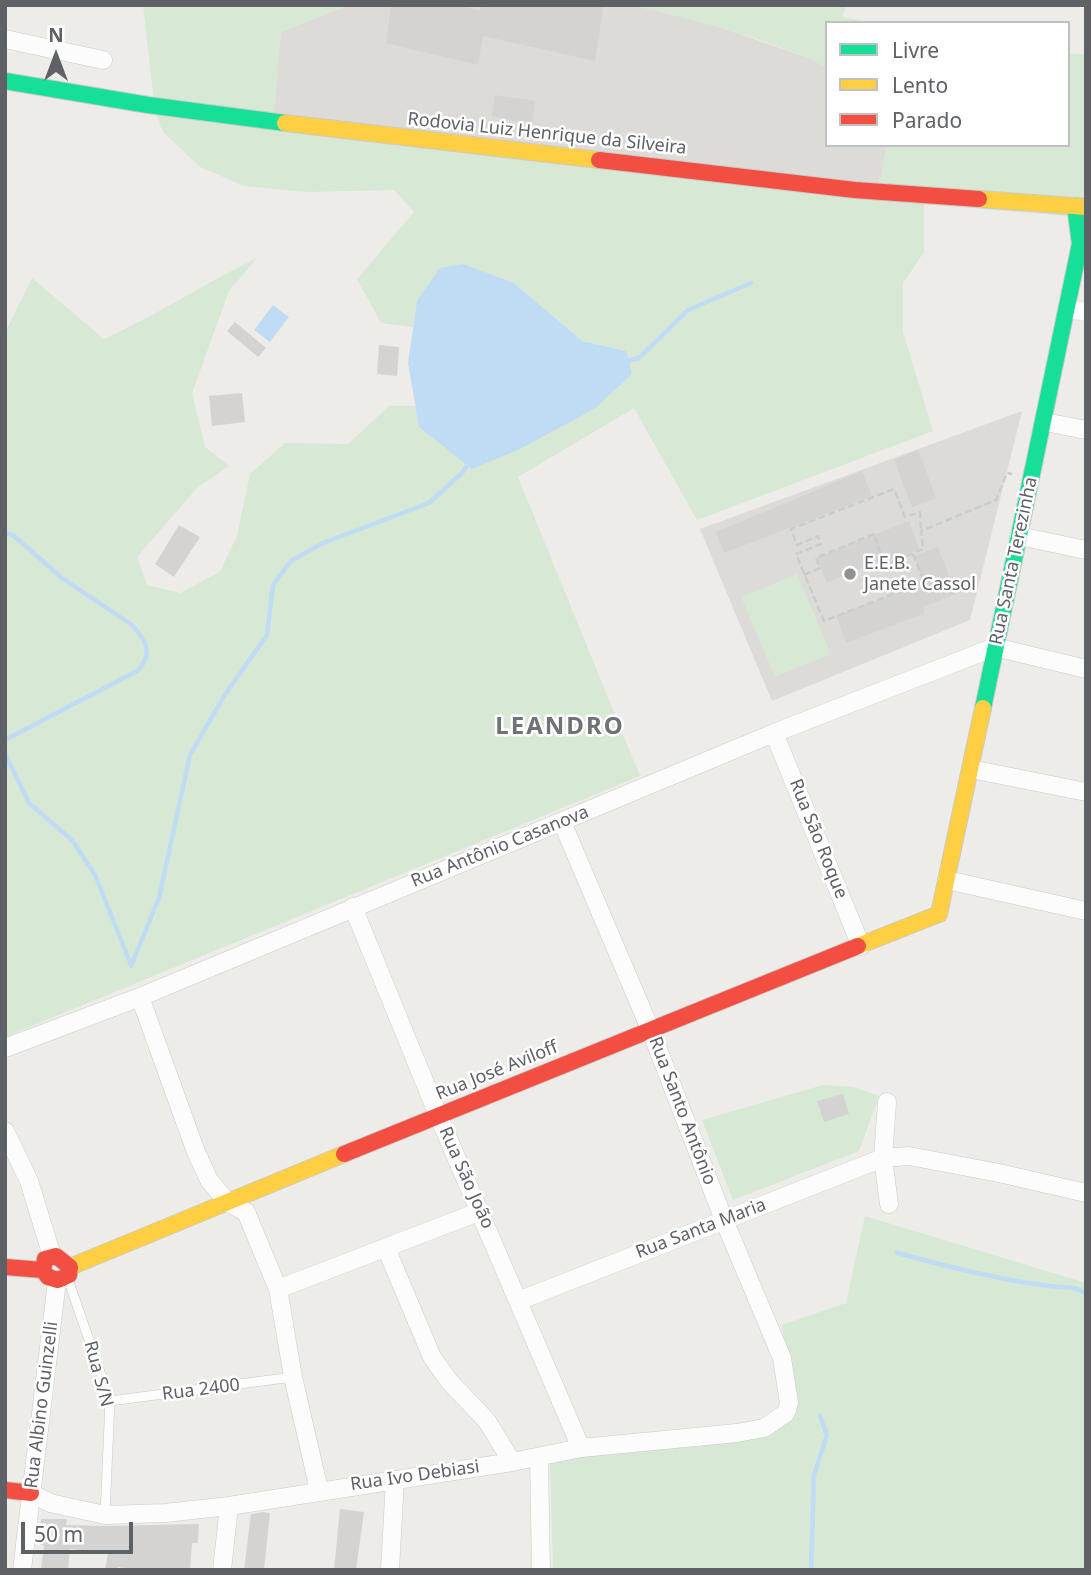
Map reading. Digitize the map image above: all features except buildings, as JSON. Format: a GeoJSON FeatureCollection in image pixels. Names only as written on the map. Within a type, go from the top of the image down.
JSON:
{"type":"FeatureCollection","features":[{"type":"Feature","properties":{"kind":"street"},"geometry":{"type":"LineString","coordinates":[[5,40],[103,60]]}},
{"type":"Feature","properties":{"kind":"street","name":"Rodovia Luiz Henrique da Silveira"},"geometry":{"type":"LineString","coordinates":[[5,81],[148,105],[263,120],[855,190],[1080,206]]}},
{"type":"Feature","properties":{"kind":"street","name":"Rua Santa Terezinha"},"geometry":{"type":"LineString","coordinates":[[939,914],[1032,477],[1077,311],[1083,244],[1080,206]]}},
{"type":"Feature","properties":{"kind":"street"},"geometry":{"type":"LineString","coordinates":[[1045,422],[1086,430]]}},
{"type":"Feature","properties":{"kind":"street"},"geometry":{"type":"LineString","coordinates":[[1019,536],[1086,550]]}},
{"type":"Feature","properties":{"kind":"street"},"geometry":{"type":"LineString","coordinates":[[995,647],[1086,669]]}},
{"type":"Feature","properties":{"kind":"street","name":"Rua Antônio Casanova"},"geometry":{"type":"LineString","coordinates":[[5,1048],[140,997],[774,733],[995,647]]}},
{"type":"Feature","properties":{"kind":"street","name":"Rua São Roque"},"geometry":{"type":"LineString","coordinates":[[774,733],[861,946]]}},
{"type":"Feature","properties":{"kind":"street"},"geometry":{"type":"LineString","coordinates":[[971,769],[1086,792]]}},
{"type":"Feature","properties":{"kind":"street","name":"Rua Santo Antônio"},"geometry":{"type":"LineString","coordinates":[[562,822],[651,1031],[724,1220],[782,1358],[789,1403]]}},
{"type":"Feature","properties":{"kind":"street"},"geometry":{"type":"LineString","coordinates":[[947,880],[1086,911]]}},
{"type":"Feature","properties":{"kind":"street","name":"Rua São João"},"geometry":{"type":"LineString","coordinates":[[353,907],[438,1115],[581,1448]]}},
{"type":"Feature","properties":{"kind":"street","name":"Rua José Aviloff"},"geometry":{"type":"LineString","coordinates":[[58,1270],[939,914]]}},
{"type":"Feature","properties":{"kind":"street"},"geometry":{"type":"LineString","coordinates":[[140,997],[196,1152],[209,1180],[227,1202],[246,1212],[278,1289],[293,1377],[318,1490]]}},
{"type":"Feature","properties":{"kind":"street"},"geometry":{"type":"LineString","coordinates":[[887,1102],[883,1158],[888,1204]]}},
{"type":"Feature","properties":{"kind":"street","name":"Rua Albino Guinzelli"},"geometry":{"type":"LineString","coordinates":[[5,1130],[29,1181],[58,1270],[22,1570]]}},
{"type":"Feature","properties":{"kind":"street"},"geometry":{"type":"LineString","coordinates":[[883,1158],[909,1156],[999,1172],[1086,1193]]}},
{"type":"Feature","properties":{"kind":"street","name":"Rua Santa Maria"},"geometry":{"type":"LineString","coordinates":[[518,1301],[883,1158]]}},
{"type":"Feature","properties":{"kind":"street"},"geometry":{"type":"LineString","coordinates":[[278,1289],[481,1211]]}},
{"type":"Feature","properties":{"kind":"street"},"geometry":{"type":"LineString","coordinates":[[386,1248],[432,1357],[449,1381],[487,1422],[512,1462]]}},
{"type":"Feature","properties":{"kind":"street"},"geometry":{"type":"LineString","coordinates":[[5,1267],[58,1270]]}},
{"type":"Feature","properties":{"kind":"street","name":"Rua Ivo Debiasi"},"geometry":{"type":"LineString","coordinates":[[31,1493],[50,1503],[105,1515],[165,1513],[229,1506],[318,1490],[512,1462],[581,1448],[737,1433],[764,1428],[786,1413],[789,1403]]}},
{"type":"Feature","properties":{"kind":"street"},"geometry":{"type":"LineString","coordinates":[[539,1457],[541,1570]]}},
{"type":"Feature","properties":{"kind":"street"},"geometry":{"type":"LineString","coordinates":[[390,1570],[396,1480]]}},
{"type":"Feature","properties":{"kind":"street"},"geometry":{"type":"LineString","coordinates":[[5,1490],[31,1493]]}},
{"type":"Feature","properties":{"kind":"street"},"geometry":{"type":"LineString","coordinates":[[222,1570],[229,1506]]}},
{"type":"Feature","properties":{"kind":"lane","name":"Rua S/N"},"geometry":{"type":"LineString","coordinates":[[58,1270],[110,1401],[105,1515]]}},
{"type":"Feature","properties":{"kind":"lane","name":"Rua 2400"},"geometry":{"type":"LineString","coordinates":[[110,1401],[293,1377]]}},
{"type":"Feature","properties":{"kind":"path"},"geometry":{"type":"LineString","coordinates":[[921,531],[996,500],[1007,473],[1032,477]]}},
{"type":"Feature","properties":{"kind":"path"},"geometry":{"type":"LineString","coordinates":[[804,575],[820,568],[816,558],[874,534],[885,565],[923,549],[920,512],[905,517],[894,489],[791,529],[797,545],[818,536],[821,544],[796,554],[804,575],[824,621],[924,582],[913,554]]}},
{"type":"Feature","properties":{"kind":"shaded area"},"geometry":{"type":"Polygon","coordinates":[[[350,5],[631,5],[705,22],[825,66],[825,147],[887,147],[881,177],[869,199],[273,127],[280,32],[350,5]]]}},
{"type":"Feature","properties":{"kind":"shaded area","name":"E.E.B. Janete Cassol"},"geometry":{"type":"Polygon","coordinates":[[[1022,411],[970,620],[772,701],[700,529],[1022,411]]]}},
{"type":"Feature","properties":{"kind":"green space"},"geometry":{"type":"Polygon","coordinates":[[[143,5],[350,5],[281,32],[273,127],[868,199],[881,177],[887,147],[1070,147],[1070,53],[1086,55],[1086,218],[924,204],[924,252],[903,283],[903,332],[933,431],[697,520],[634,408],[518,477],[640,776],[5,1037],[5,333],[32,278],[104,339],[257,258],[229,291],[192,393],[205,447],[229,466],[197,488],[137,557],[147,585],[180,593],[220,572],[237,536],[250,474],[285,443],[348,444],[389,406],[416,406],[419,427],[626,351],[582,341],[514,283],[417,301],[413,327],[381,323],[357,279],[414,212],[394,190],[305,192],[244,186],[200,167],[163,132],[155,111],[143,5]]]}},
{"type":"Feature","properties":{"kind":"green space"},"geometry":{"type":"Polygon","coordinates":[[[631,5],[847,5],[842,17],[865,21],[825,21],[825,66],[755,38],[631,5]]]}},
{"type":"Feature","properties":{"kind":"green space"},"geometry":{"type":"Polygon","coordinates":[[[797,574],[831,654],[775,677],[741,597],[797,574]]]}},
{"type":"Feature","properties":{"kind":"green space"},"geometry":{"type":"Polygon","coordinates":[[[823,1085],[853,1087],[879,1096],[859,1151],[733,1200],[702,1120],[823,1085]]]}},
{"type":"Feature","properties":{"kind":"green space"},"geometry":{"type":"Polygon","coordinates":[[[865,1216],[1086,1283],[1086,1570],[553,1570],[550,1460],[741,1439],[792,1404],[782,1325],[846,1303],[865,1216]]]}},
{"type":"Feature","properties":{"kind":"water"},"geometry":{"type":"Polygon","coordinates":[[[463,264],[514,283],[582,341],[626,351],[632,374],[594,409],[518,450],[472,469],[419,427],[408,363],[417,301],[440,268],[463,264]]]}},
{"type":"Feature","properties":{"kind":"water"},"geometry":{"type":"Polygon","coordinates":[[[273,305],[289,317],[270,342],[254,330],[273,305]]]}},
{"type":"Feature","properties":{"kind":"waterway"},"geometry":{"type":"LineString","coordinates":[[624,362],[639,358],[688,310],[751,283]]}},
{"type":"Feature","properties":{"kind":"waterway"},"geometry":{"type":"LineString","coordinates":[[131,966],[159,898],[190,755],[224,696],[267,635],[273,585],[291,561],[323,543],[429,503],[462,473],[470,461]]}},
{"type":"Feature","properties":{"kind":"waterway"},"geometry":{"type":"LineString","coordinates":[[5,533],[13,535],[62,578],[132,625],[144,641],[147,652],[139,670],[5,740]]}},
{"type":"Feature","properties":{"kind":"waterway"},"geometry":{"type":"LineString","coordinates":[[5,754],[29,803],[72,840],[95,875],[131,965]]}},
{"type":"Feature","properties":{"kind":"waterway"},"geometry":{"type":"LineString","coordinates":[[897,1253],[992,1276],[1073,1288],[1086,1294]]}},
{"type":"Feature","properties":{"kind":"waterway"},"geometry":{"type":"LineString","coordinates":[[811,1570],[814,1475],[827,1435],[820,1416]]}},
{"type":"Feature","properties":{"kind":"traffic: fast"},"geometry":{"type":"LineString","coordinates":[[5,81],[148,105],[285,123]]}},
{"type":"Feature","properties":{"kind":"traffic: fast"},"geometry":{"type":"LineString","coordinates":[[983,708],[1080,244],[1075,206]]}},
{"type":"Feature","properties":{"kind":"traffic: slow"},"geometry":{"type":"LineString","coordinates":[[285,123],[599,160]]}},
{"type":"Feature","properties":{"kind":"traffic: slow"},"geometry":{"type":"LineString","coordinates":[[979,199],[1086,207]]}},
{"type":"Feature","properties":{"kind":"traffic: slow"},"geometry":{"type":"LineString","coordinates":[[858,946],[939,914],[983,708]]}},
{"type":"Feature","properties":{"kind":"traffic: slow"},"geometry":{"type":"LineString","coordinates":[[70,1267],[344,1154]]}},
{"type":"Feature","properties":{"kind":"traffic: jam"},"geometry":{"type":"LineString","coordinates":[[599,160],[855,190],[979,199]]}},
{"type":"Feature","properties":{"kind":"traffic: jam"},"geometry":{"type":"LineString","coordinates":[[344,1154],[858,946]]}},
{"type":"Feature","properties":{"kind":"traffic: jam"},"geometry":{"type":"LineString","coordinates":[[56,1256],[70,1267],[69,1275],[58,1280],[48,1277],[43,1270],[45,1259],[56,1256]]}},
{"type":"Feature","properties":{"kind":"traffic: jam"},"geometry":{"type":"LineString","coordinates":[[5,1267],[43,1270]]}},
{"type":"Feature","properties":{"kind":"traffic: jam"},"geometry":{"type":"LineString","coordinates":[[5,1490],[31,1493]]}},
{"type":"Feature","properties":{"kind":"place","name":"E.E.B. Janete Cassol"},"geometry":{"type":"Point","coordinates":[850,574]}},
{"type":"Feature","properties":{"kind":"district","name":"LEANDRO"},"geometry":{"type":"Point","coordinates":[560,727]}}]}
